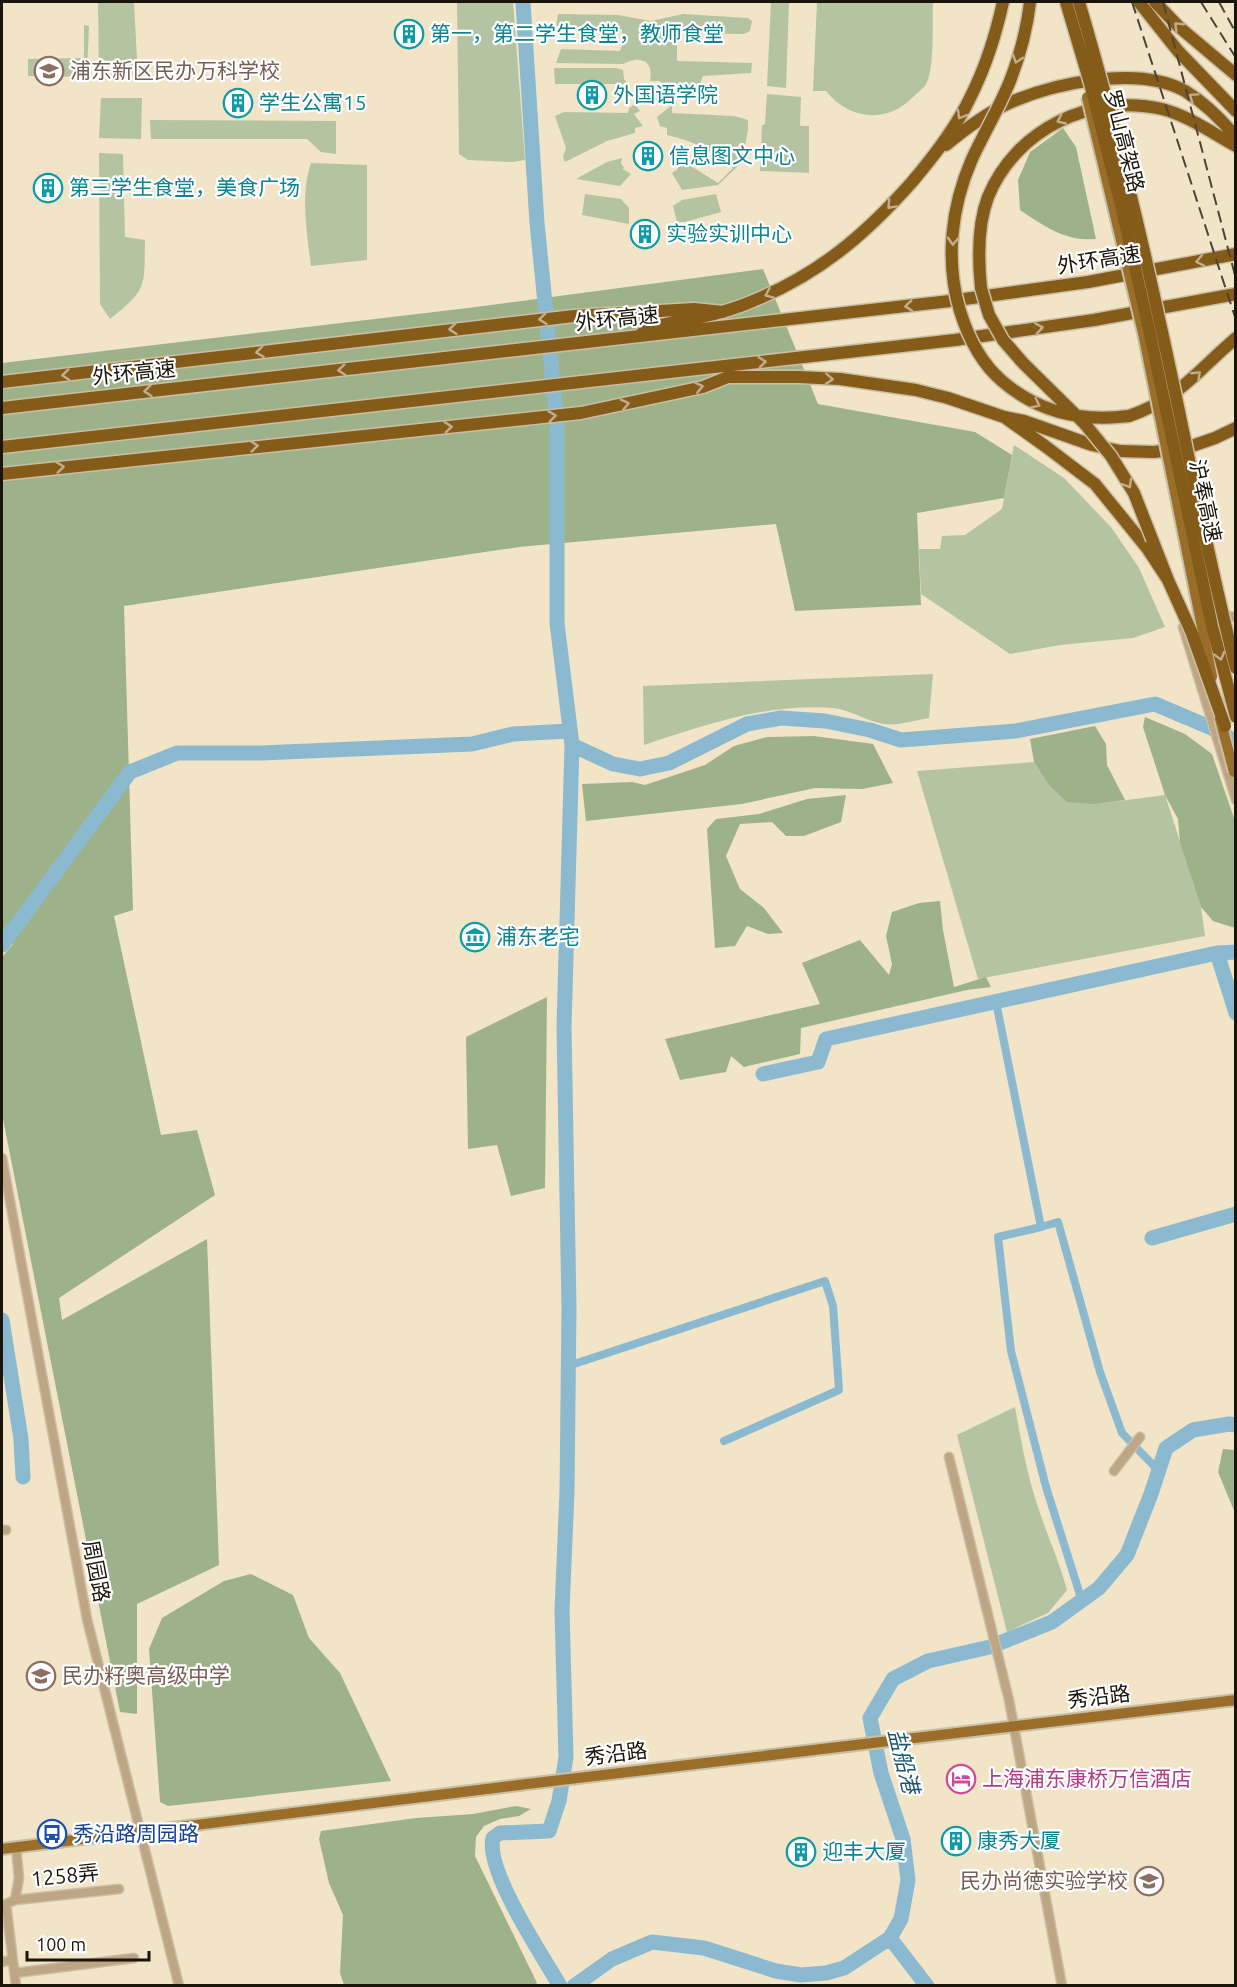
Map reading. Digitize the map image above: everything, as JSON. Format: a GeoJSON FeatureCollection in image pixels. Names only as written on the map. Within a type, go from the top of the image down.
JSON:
{"type":"FeatureCollection","features":[{"type":"Feature","properties":{"kind":"highway"},"geometry":{"type":"LineString","coordinates":[[637,336],[653,326],[723,312],[747,304],[789,285],[835,256],[876,221],[930,161],[956,124],[990,53],[1003,2]]}},
{"type":"Feature","properties":{"kind":"highway"},"geometry":{"type":"LineString","coordinates":[[1030,2],[1025,33],[1010,81],[971,162],[960,194],[953,227],[952,261],[958,304],[967,331],[981,357],[1000,379],[1025,398],[1051,411],[1080,418],[1096,419],[1129,416],[1172,396],[1236,338]]}},
{"type":"Feature","properties":{"kind":"highway","name":"罗山高架路"},"geometry":{"type":"LineString","coordinates":[[1066,2],[1146,290]]}},
{"type":"Feature","properties":{"kind":"highway","name":"罗山高架路"},"geometry":{"type":"LineString","coordinates":[[1079,2],[1102,80],[1146,290]]}},
{"type":"Feature","properties":{"kind":"highway"},"geometry":{"type":"LineString","coordinates":[[1139,2],[1178,51],[1236,111]]}},
{"type":"Feature","properties":{"kind":"highway"},"geometry":{"type":"LineString","coordinates":[[1155,2],[1192,39],[1236,75]]}},
{"type":"Feature","properties":{"kind":"highway"},"geometry":{"type":"LineString","coordinates":[[930,161],[970,127],[1004,105],[1027,95],[1077,82],[1118,78],[1152,81],[1184,90],[1212,111],[1236,137]]}},
{"type":"Feature","properties":{"kind":"highway"},"geometry":{"type":"LineString","coordinates":[[1236,146],[1191,120],[1163,110],[1138,106],[1108,106],[1078,112],[1047,127],[1023,145],[1005,168],[988,198],[981,230],[978,260],[981,288],[989,315],[1003,340],[1084,423],[1111,456],[1134,493],[1191,631],[1236,757]]}},
{"type":"Feature","properties":{"kind":"highway","name":"外环高速"},"geometry":{"type":"LineString","coordinates":[[2,408],[996,295],[1105,279],[1236,254]]}},
{"type":"Feature","properties":{"kind":"highway","name":"沪奉高速"},"geometry":{"type":"LineString","coordinates":[[1146,290],[1236,668]]}},
{"type":"Feature","properties":{"kind":"highway","name":"沪奉高速"},"geometry":{"type":"LineString","coordinates":[[1146,290],[1212,626],[1236,717]]}},
{"type":"Feature","properties":{"kind":"highway"},"geometry":{"type":"LineString","coordinates":[[2,447],[1013,332],[1236,294]]}},
{"type":"Feature","properties":{"kind":"highway"},"geometry":{"type":"LineString","coordinates":[[2,382],[574,316],[694,309],[723,312]]}},
{"type":"Feature","properties":{"kind":"highway"},"geometry":{"type":"LineString","coordinates":[[704,368],[729,377],[799,377],[882,384],[948,398],[1092,445],[1120,451],[1171,451],[1202,443],[1233,430]]}},
{"type":"Feature","properties":{"kind":"highway"},"geometry":{"type":"LineString","coordinates":[[2,474],[581,413],[703,387],[729,377]]}},
{"type":"Feature","properties":{"kind":"highway"},"geometry":{"type":"LineString","coordinates":[[1004,417],[1095,484],[1136,532],[1168,580]]}},
{"type":"Feature","properties":{"kind":"main road"},"geometry":{"type":"LineString","coordinates":[[1061,2],[1093,117],[1138,310],[1165,434],[1232,774]]}},
{"type":"Feature","properties":{"kind":"main road"},"geometry":{"type":"LineString","coordinates":[[1084,2],[1106,75],[1138,203],[1236,649]]}},
{"type":"Feature","properties":{"kind":"main road","name":"秀沿路"},"geometry":{"type":"LineString","coordinates":[[2,1849],[1236,1700]]}},
{"type":"Feature","properties":{"kind":"street"},"geometry":{"type":"LineString","coordinates":[[1236,617],[1217,615],[1183,627],[1232,774],[1236,800]]}},
{"type":"Feature","properties":{"kind":"street","name":"周园路"},"geometry":{"type":"LineString","coordinates":[[2,1158],[87,1618],[179,1986]]}},
{"type":"Feature","properties":{"kind":"street"},"geometry":{"type":"LineString","coordinates":[[1114,1470],[1140,1437]]}},
{"type":"Feature","properties":{"kind":"street"},"geometry":{"type":"LineString","coordinates":[[949,1457],[1014,1726],[1062,1986]]}},
{"type":"Feature","properties":{"kind":"street","name":"1258弄"},"geometry":{"type":"LineString","coordinates":[[15,1900],[19,1878],[16,1847]]}},
{"type":"Feature","properties":{"kind":"street","name":"1258弄"},"geometry":{"type":"LineString","coordinates":[[16,1986],[6,1904],[15,1900],[119,1888]]}},
{"type":"Feature","properties":{"kind":"street"},"geometry":{"type":"LineString","coordinates":[[15,1973],[134,1958]]}},
{"type":"Feature","properties":{"kind":"street"},"geometry":{"type":"LineString","coordinates":[[2,1962],[12,1960]]}},
{"type":"Feature","properties":{"kind":"green space"},"geometry":{"type":"Polygon","coordinates":[[[98,2],[134,2],[137,59],[142,68],[137,75],[99,78],[98,2]]]}},
{"type":"Feature","properties":{"kind":"green space"},"geometry":{"type":"Polygon","coordinates":[[[457,2],[513,2],[525,160],[512,162],[468,160],[459,154],[457,2]]]}},
{"type":"Feature","properties":{"kind":"green space"},"geometry":{"type":"Polygon","coordinates":[[[771,2],[789,2],[786,88],[767,86],[771,2]]]}},
{"type":"Feature","properties":{"kind":"green space"},"geometry":{"type":"Polygon","coordinates":[[[817,2],[933,2],[931,67],[925,86],[903,106],[880,115],[857,113],[835,101],[826,91],[813,91],[817,2]]]}},
{"type":"Feature","properties":{"kind":"green space"},"geometry":{"type":"Polygon","coordinates":[[[558,14],[618,15],[651,21],[683,14],[748,18],[752,21],[750,31],[744,34],[677,33],[677,61],[752,63],[751,73],[703,76],[698,89],[671,88],[659,81],[650,81],[650,68],[648,64],[640,60],[623,64],[556,63],[561,49],[620,51],[622,45],[622,29],[556,27],[558,14]]]}},
{"type":"Feature","properties":{"kind":"green space"},"geometry":{"type":"Polygon","coordinates":[[[84,25],[89,26],[87,72],[84,77],[28,76],[28,59],[84,58],[84,25]]]}},
{"type":"Feature","properties":{"kind":"green space"},"geometry":{"type":"Polygon","coordinates":[[[554,68],[616,68],[623,70],[624,79],[628,84],[555,84],[554,68]]]}},
{"type":"Feature","properties":{"kind":"green space"},"geometry":{"type":"Polygon","coordinates":[[[767,94],[801,97],[800,126],[809,126],[809,173],[760,171],[762,125],[765,124],[767,94]]]}},
{"type":"Feature","properties":{"kind":"green space"},"geometry":{"type":"Polygon","coordinates":[[[101,98],[142,98],[141,139],[99,138],[101,98]]]}},
{"type":"Feature","properties":{"kind":"green space"},"geometry":{"type":"Polygon","coordinates":[[[635,104],[640,111],[634,114],[643,126],[635,128],[635,133],[607,141],[565,162],[563,157],[566,148],[555,116],[564,112],[628,113],[629,108],[635,104]]]}},
{"type":"Feature","properties":{"kind":"green space"},"geometry":{"type":"Polygon","coordinates":[[[672,105],[672,113],[734,116],[748,120],[742,162],[718,185],[682,190],[672,173],[682,163],[718,183],[733,168],[703,147],[667,135],[667,128],[660,126],[657,117],[672,105]]]}},
{"type":"Feature","properties":{"kind":"green space"},"geometry":{"type":"Polygon","coordinates":[[[150,120],[336,121],[336,154],[321,152],[307,139],[151,139],[150,120]]]}},
{"type":"Feature","properties":{"kind":"green space"},"geometry":{"type":"Polygon","coordinates":[[[1063,128],[1076,147],[1096,239],[1075,238],[1056,232],[1020,210],[1018,180],[1030,152],[1063,128]]]}},
{"type":"Feature","properties":{"kind":"green space"},"geometry":{"type":"Polygon","coordinates":[[[99,153],[123,154],[125,237],[145,240],[144,278],[138,293],[110,319],[100,304],[99,153]]]}},
{"type":"Feature","properties":{"kind":"green space"},"geometry":{"type":"Polygon","coordinates":[[[622,158],[623,169],[631,174],[620,186],[576,179],[607,162],[622,158]]]}},
{"type":"Feature","properties":{"kind":"green space"},"geometry":{"type":"Polygon","coordinates":[[[311,163],[367,165],[367,260],[311,266],[305,201],[311,163]]]}},
{"type":"Feature","properties":{"kind":"green space"},"geometry":{"type":"Polygon","coordinates":[[[585,194],[621,199],[629,208],[629,224],[582,215],[585,194]]]}},
{"type":"Feature","properties":{"kind":"green space"},"geometry":{"type":"Polygon","coordinates":[[[716,194],[721,212],[677,222],[673,206],[682,200],[716,194]]]}},
{"type":"Feature","properties":{"kind":"green space"},"geometry":{"type":"Polygon","coordinates":[[[763,269],[818,404],[975,432],[1012,455],[1004,498],[917,513],[921,605],[795,611],[776,524],[519,547],[124,606],[133,910],[114,916],[161,1135],[197,1130],[215,1195],[59,1298],[62,1320],[207,1239],[219,1565],[137,1604],[137,1714],[120,1712],[2,1114],[2,957],[13,944],[2,947],[2,363],[468,308],[763,269]]]}},
{"type":"Feature","properties":{"kind":"green space"},"geometry":{"type":"Polygon","coordinates":[[[1014,445],[1064,478],[1111,527],[1139,568],[1165,627],[1133,638],[1060,645],[1010,654],[921,594],[919,549],[940,549],[942,536],[965,535],[1002,509],[1014,445]]]}},
{"type":"Feature","properties":{"kind":"green space"},"geometry":{"type":"Polygon","coordinates":[[[933,674],[929,718],[889,724],[832,708],[784,709],[736,717],[644,745],[643,686],[933,674]]]}},
{"type":"Feature","properties":{"kind":"green space"},"geometry":{"type":"Polygon","coordinates":[[[1145,717],[1185,734],[1212,754],[1235,821],[1235,928],[1213,921],[1201,907],[1180,843],[1178,819],[1165,795],[1143,727],[1145,717]]]}},
{"type":"Feature","properties":{"kind":"green space"},"geometry":{"type":"Polygon","coordinates":[[[1095,726],[1106,744],[1107,765],[1125,800],[1096,804],[1067,802],[1048,784],[1034,762],[1030,739],[1095,726]]]}},
{"type":"Feature","properties":{"kind":"green space"},"geometry":{"type":"Polygon","coordinates":[[[814,736],[873,744],[893,783],[862,789],[815,788],[742,804],[586,821],[582,784],[632,782],[645,785],[705,765],[734,746],[767,737],[814,736]]]}},
{"type":"Feature","properties":{"kind":"green space"},"geometry":{"type":"Polygon","coordinates":[[[1034,762],[1048,784],[1096,804],[1165,795],[1201,907],[1205,936],[978,979],[917,771],[1034,762]]]}},
{"type":"Feature","properties":{"kind":"green space"},"geometry":{"type":"Polygon","coordinates":[[[846,795],[841,822],[804,836],[786,836],[772,822],[740,824],[726,856],[740,889],[764,908],[783,933],[768,934],[747,926],[735,946],[715,948],[707,829],[716,819],[759,814],[807,799],[846,795]]]}},
{"type":"Feature","properties":{"kind":"green space"},"geometry":{"type":"Polygon","coordinates":[[[940,901],[954,987],[986,977],[991,987],[967,990],[801,1028],[800,1054],[744,1067],[731,1056],[726,1072],[680,1080],[665,1039],[820,1004],[802,963],[860,940],[889,975],[892,964],[886,936],[892,912],[919,903],[940,901]]]}},
{"type":"Feature","properties":{"kind":"green space"},"geometry":{"type":"Polygon","coordinates":[[[547,997],[545,1188],[511,1196],[497,1145],[468,1149],[466,1037],[547,997]]]}},
{"type":"Feature","properties":{"kind":"green space"},"geometry":{"type":"Polygon","coordinates":[[[1015,1407],[1034,1495],[1067,1590],[1048,1613],[1007,1632],[957,1435],[1015,1407]]]}},
{"type":"Feature","properties":{"kind":"green space"},"geometry":{"type":"Polygon","coordinates":[[[1223,1449],[1235,1450],[1235,1513],[1218,1472],[1223,1449]]]}},
{"type":"Feature","properties":{"kind":"green space"},"geometry":{"type":"Polygon","coordinates":[[[251,1574],[293,1595],[309,1638],[340,1673],[391,1781],[168,1806],[160,1802],[149,1649],[162,1618],[224,1581],[251,1574]]]}},
{"type":"Feature","properties":{"kind":"green space"},"geometry":{"type":"Polygon","coordinates":[[[516,1806],[531,1809],[519,1816],[500,1819],[484,1826],[476,1837],[475,1856],[537,1983],[535,1985],[344,1985],[340,1973],[343,1915],[329,1883],[319,1839],[321,1831],[416,1818],[473,1814],[516,1806]]]}},
{"type":"Feature","properties":{"kind":"waterway"},"geometry":{"type":"LineString","coordinates":[[523,2],[537,223],[557,423],[557,623],[572,745],[564,1027],[569,1308],[567,1492],[562,1611],[566,1757],[559,1801],[549,1831],[500,1833],[493,1838],[493,1852],[506,1891],[560,1986]]}},
{"type":"Feature","properties":{"kind":"waterway"},"geometry":{"type":"LineString","coordinates":[[572,745],[613,764],[640,769],[669,763],[747,724],[781,718],[825,721],[870,730],[901,740],[1016,731],[1155,704],[1221,732],[1236,743]]}},
{"type":"Feature","properties":{"kind":"waterway"},"geometry":{"type":"LineString","coordinates":[[2,945],[130,772],[177,753],[261,753],[472,744],[513,734],[569,731]]}},
{"type":"Feature","properties":{"kind":"waterway"},"geometry":{"type":"LineString","coordinates":[[763,1074],[818,1062],[826,1039],[1217,953],[1236,952]]}},
{"type":"Feature","properties":{"kind":"waterway"},"geometry":{"type":"LineString","coordinates":[[1217,953],[1236,1013]]}},
{"type":"Feature","properties":{"kind":"waterway"},"geometry":{"type":"LineString","coordinates":[[996,1002],[1041,1227],[998,1237],[1011,1351],[1046,1487],[1082,1601]]}},
{"type":"Feature","properties":{"kind":"waterway"},"geometry":{"type":"LineString","coordinates":[[1152,1238],[1236,1214]]}},
{"type":"Feature","properties":{"kind":"waterway"},"geometry":{"type":"LineString","coordinates":[[1041,1227],[1058,1222],[1100,1372],[1122,1433],[1159,1471]]}},
{"type":"Feature","properties":{"kind":"waterway"},"geometry":{"type":"LineString","coordinates":[[568,1366],[825,1281],[833,1306],[839,1390],[724,1441]]}},
{"type":"Feature","properties":{"kind":"waterway"},"geometry":{"type":"LineString","coordinates":[[2,1320],[21,1439],[23,1477]]}},
{"type":"Feature","properties":{"kind":"waterway","name":"盐船港"},"geometry":{"type":"LineString","coordinates":[[574,1986],[612,1959],[652,1942],[704,1948],[776,1971],[801,1975],[826,1973],[844,1968],[890,1938],[901,1919],[908,1880],[903,1839],[881,1773],[870,1718],[893,1679],[928,1661],[990,1647],[1052,1622],[1099,1588],[1127,1555],[1166,1448],[1193,1430],[1229,1424],[1236,1425]]}},
{"type":"Feature","properties":{"kind":"waterway"},"geometry":{"type":"LineString","coordinates":[[890,1938],[927,1986]]}},
{"type":"Feature","properties":{"kind":"railway"},"geometry":{"type":"LineString","coordinates":[[1132,2],[1236,320]]}},
{"type":"Feature","properties":{"kind":"railway"},"geometry":{"type":"LineString","coordinates":[[1163,2],[1236,279]]}},
{"type":"Feature","properties":{"kind":"railway"},"geometry":{"type":"LineString","coordinates":[[1201,2],[1236,58]]}},
{"type":"Feature","properties":{"kind":"railway"},"geometry":{"type":"LineString","coordinates":[[1219,2],[1236,33]]}},
{"type":"Feature","properties":{"kind":"place","name":"第一，第二学生食堂，教师食堂"},"geometry":{"type":"Point","coordinates":[409,34]}},
{"type":"Feature","properties":{"kind":"place","name":"浦东新区民办万科学校"},"geometry":{"type":"Point","coordinates":[49,71]}},
{"type":"Feature","properties":{"kind":"place","name":"外国语学院"},"geometry":{"type":"Point","coordinates":[592,95]}},
{"type":"Feature","properties":{"kind":"place","name":"学生公寓15"},"geometry":{"type":"Point","coordinates":[238,103]}},
{"type":"Feature","properties":{"kind":"place","name":"信息图文中心"},"geometry":{"type":"Point","coordinates":[648,156]}},
{"type":"Feature","properties":{"kind":"place","name":"第三学生食堂，美食广场"},"geometry":{"type":"Point","coordinates":[48,188]}},
{"type":"Feature","properties":{"kind":"place","name":"实验实训中心"},"geometry":{"type":"Point","coordinates":[645,234]}},
{"type":"Feature","properties":{"kind":"place","name":"浦东老宅"},"geometry":{"type":"Point","coordinates":[475,937]}},
{"type":"Feature","properties":{"kind":"place","name":"民办籽奥高级中学"},"geometry":{"type":"Point","coordinates":[41,1676]}},
{"type":"Feature","properties":{"kind":"place","name":"上海浦东康桥万信酒店"},"geometry":{"type":"Point","coordinates":[961,1779]}},
{"type":"Feature","properties":{"kind":"place","name":"秀沿路周园路"},"geometry":{"type":"Point","coordinates":[52,1834]}},
{"type":"Feature","properties":{"kind":"place","name":"康秀大厦"},"geometry":{"type":"Point","coordinates":[956,1841]}},
{"type":"Feature","properties":{"kind":"place","name":"迎丰大厦"},"geometry":{"type":"Point","coordinates":[801,1852]}},
{"type":"Feature","properties":{"kind":"place","name":"民办尚徳实验学校"},"geometry":{"type":"Point","coordinates":[1149,1881]}}]}
